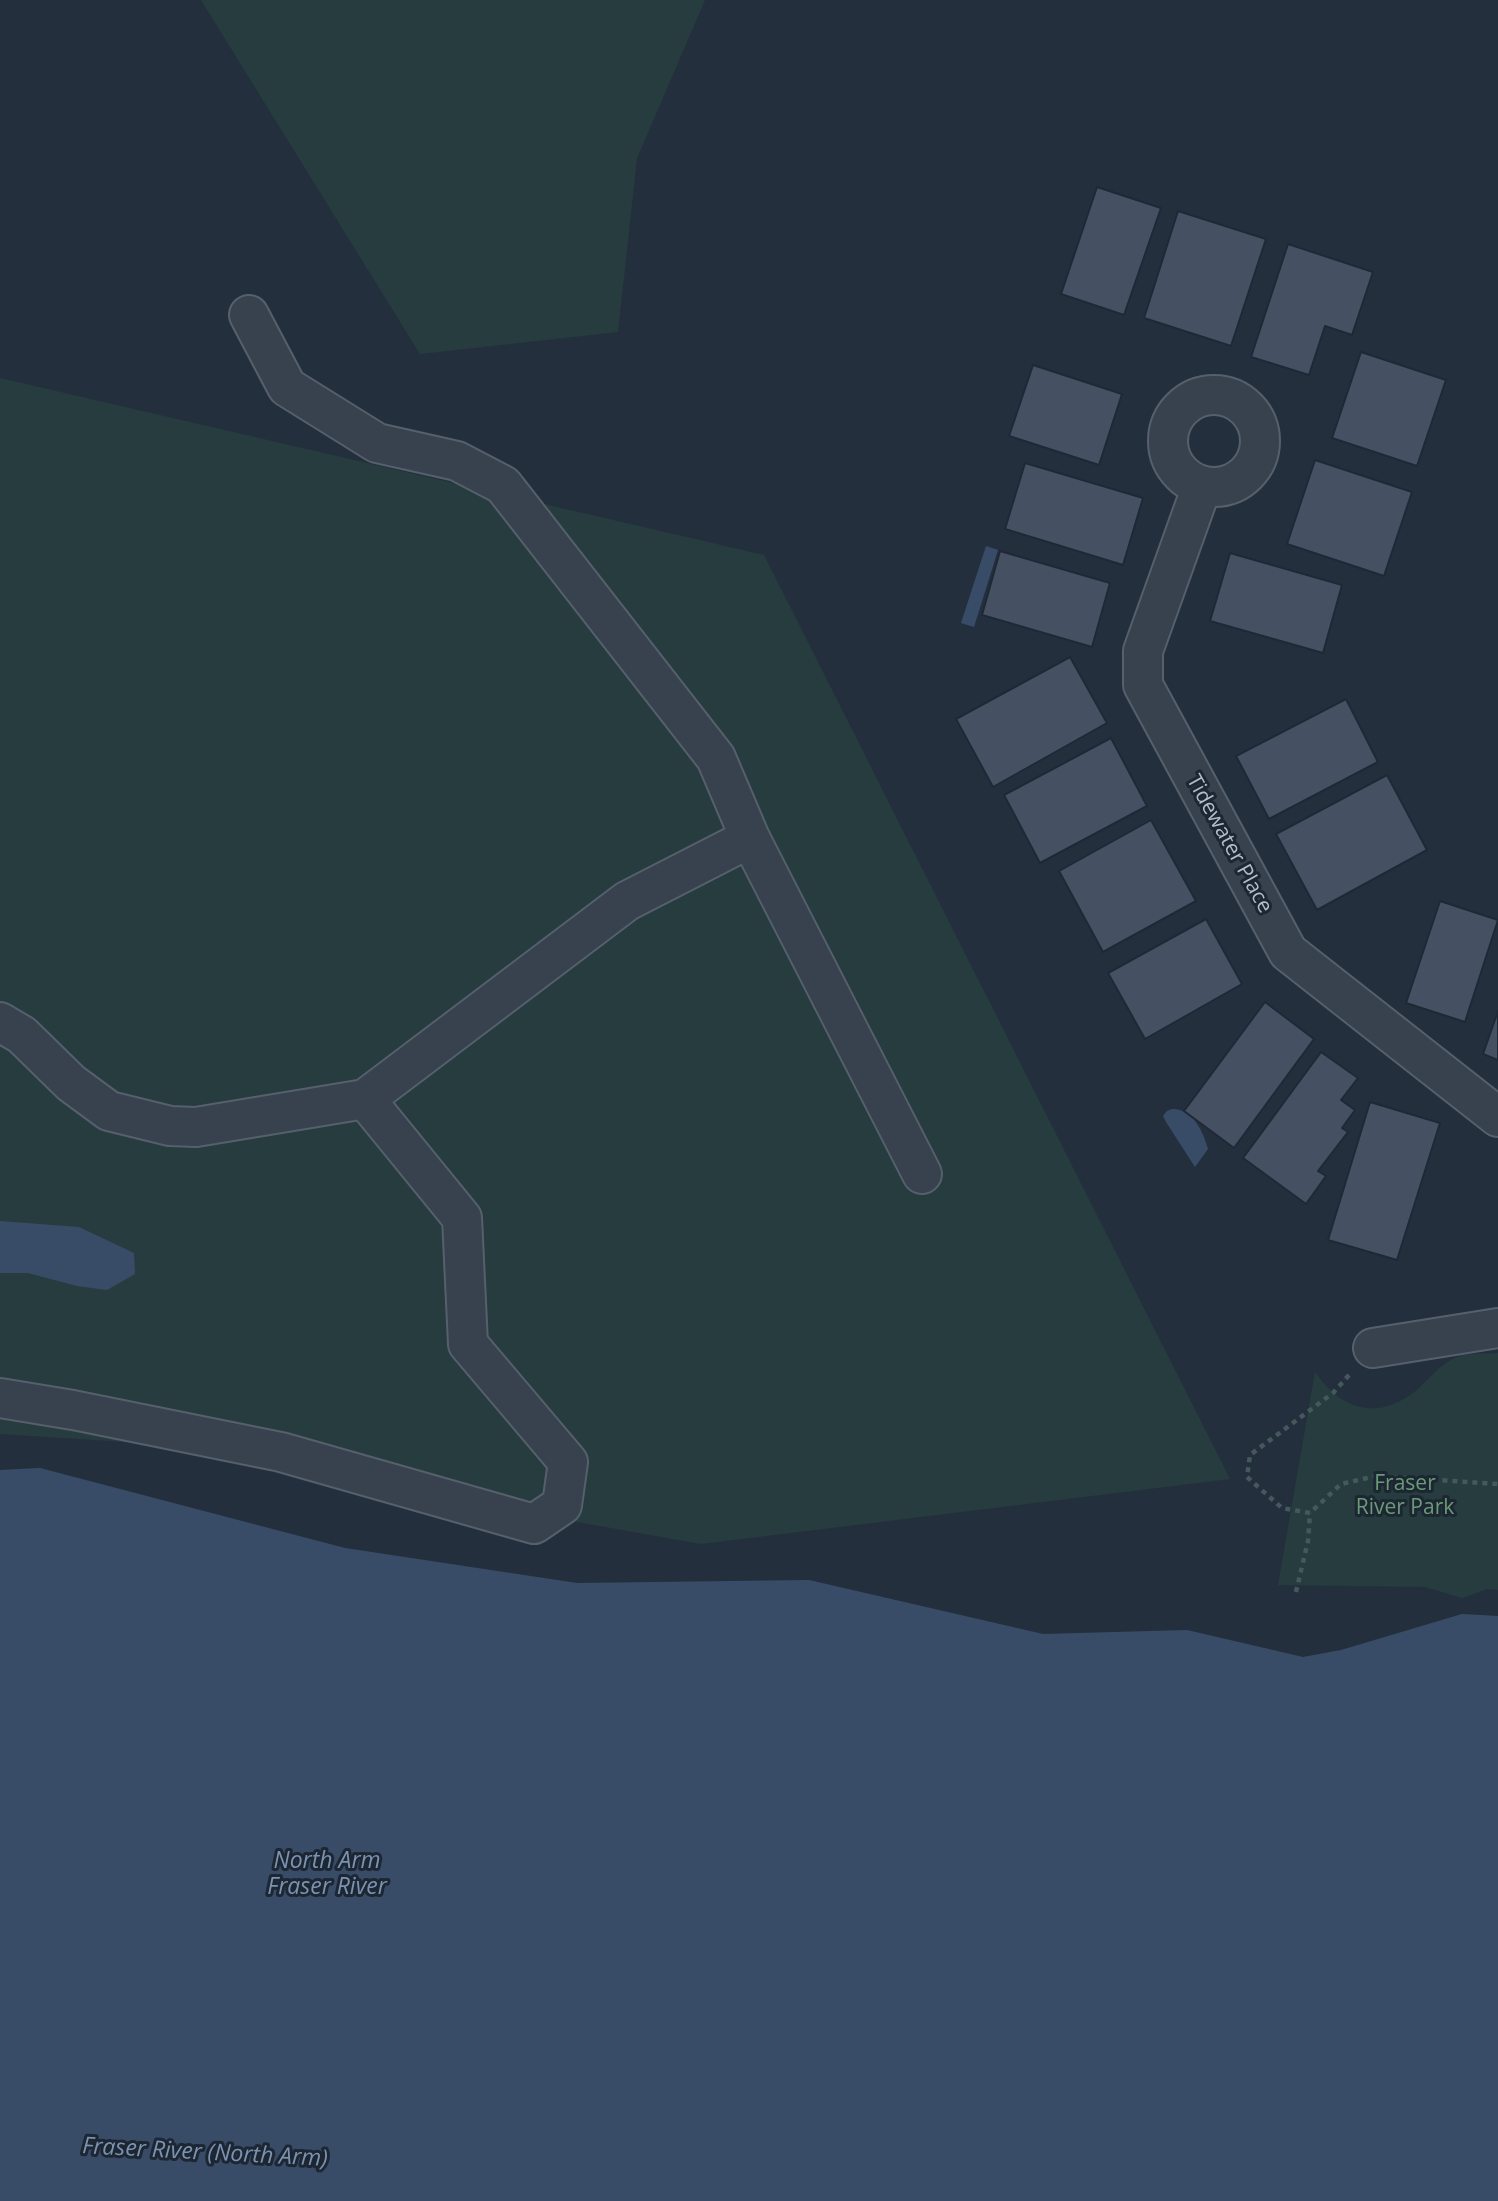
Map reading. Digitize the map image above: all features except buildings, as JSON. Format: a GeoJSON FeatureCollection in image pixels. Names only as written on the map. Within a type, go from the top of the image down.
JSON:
{"type":"FeatureCollection","features":[{"type":"Feature","properties":{"kind":"street"},"geometry":{"type":"LineString","coordinates":[[249,315],[287,387],[377,443],[457,461],[503,485],[716,758],[750,838],[922,1174]]}},
{"type":"Feature","properties":{"kind":"street","name":"Tidewater Place"},"geometry":{"type":"LineString","coordinates":[[1202,486],[1143,651],[1143,685],[1288,951],[1498,1117]]}},
{"type":"Feature","properties":{"kind":"street"},"geometry":{"type":"LineString","coordinates":[[0,1022],[22,1035],[71,1083],[109,1111],[170,1126],[196,1128],[365,1099],[628,901],[750,838]]}},
{"type":"Feature","properties":{"kind":"street"},"geometry":{"type":"LineString","coordinates":[[0,1398],[281,1452],[534,1524],[562,1505],[568,1462],[468,1344],[462,1218],[365,1099]]}},
{"type":"Feature","properties":{"kind":"street"},"geometry":{"type":"LineString","coordinates":[[1373,1348],[1498,1328]]}},
{"type":"Feature","properties":{"kind":"path"},"geometry":{"type":"LineString","coordinates":[[1310,1513],[1282,1508],[1247,1477],[1250,1455],[1333,1393],[1373,1348]]}},
{"type":"Feature","properties":{"kind":"path"},"geometry":{"type":"LineString","coordinates":[[1296,1592],[1308,1541],[1310,1513],[1341,1484],[1376,1476],[1498,1484]]}},
{"type":"Feature","properties":{"kind":"green space"},"geometry":{"type":"Polygon","coordinates":[[[201,0],[705,0],[637,158],[618,332],[420,354],[201,0]]]}},
{"type":"Feature","properties":{"kind":"green space"},"geometry":{"type":"Polygon","coordinates":[[[0,378],[764,555],[1230,1479],[701,1544],[127,1442],[0,1434],[0,378]]]}},
{"type":"Feature","properties":{"kind":"green space","name":"Fraser River Park"},"geometry":{"type":"Polygon","coordinates":[[[1498,1353],[1498,1590],[1487,1589],[1462,1598],[1425,1587],[1278,1585],[1315,1372],[1337,1396],[1349,1403],[1375,1408],[1403,1400],[1454,1358],[1469,1354],[1498,1353]]]}},
{"type":"Feature","properties":{"kind":"water"},"geometry":{"type":"Polygon","coordinates":[[[986,546],[998,550],[974,627],[961,623],[986,546]]]}},
{"type":"Feature","properties":{"kind":"water"},"geometry":{"type":"Polygon","coordinates":[[[1172,1109],[1192,1117],[1203,1136],[1208,1149],[1195,1167],[1163,1116],[1172,1109]]]}},
{"type":"Feature","properties":{"kind":"water"},"geometry":{"type":"Polygon","coordinates":[[[0,1221],[79,1227],[134,1253],[135,1274],[107,1290],[77,1286],[28,1273],[0,1273],[0,1221]]]}},
{"type":"Feature","properties":{"kind":"water","name":"North Arm Fraser River"},"geometry":{"type":"Polygon","coordinates":[[[40,1468],[345,1548],[577,1583],[809,1580],[1043,1634],[1187,1630],[1303,1657],[1341,1650],[1462,1614],[1498,1616],[1498,2201],[0,2201],[0,1470],[40,1468]]]}},
{"type":"Feature","properties":{"kind":"water label","name":"Fraser River (North Arm)"},"geometry":{"type":"Point","coordinates":[205,2153]}}]}
